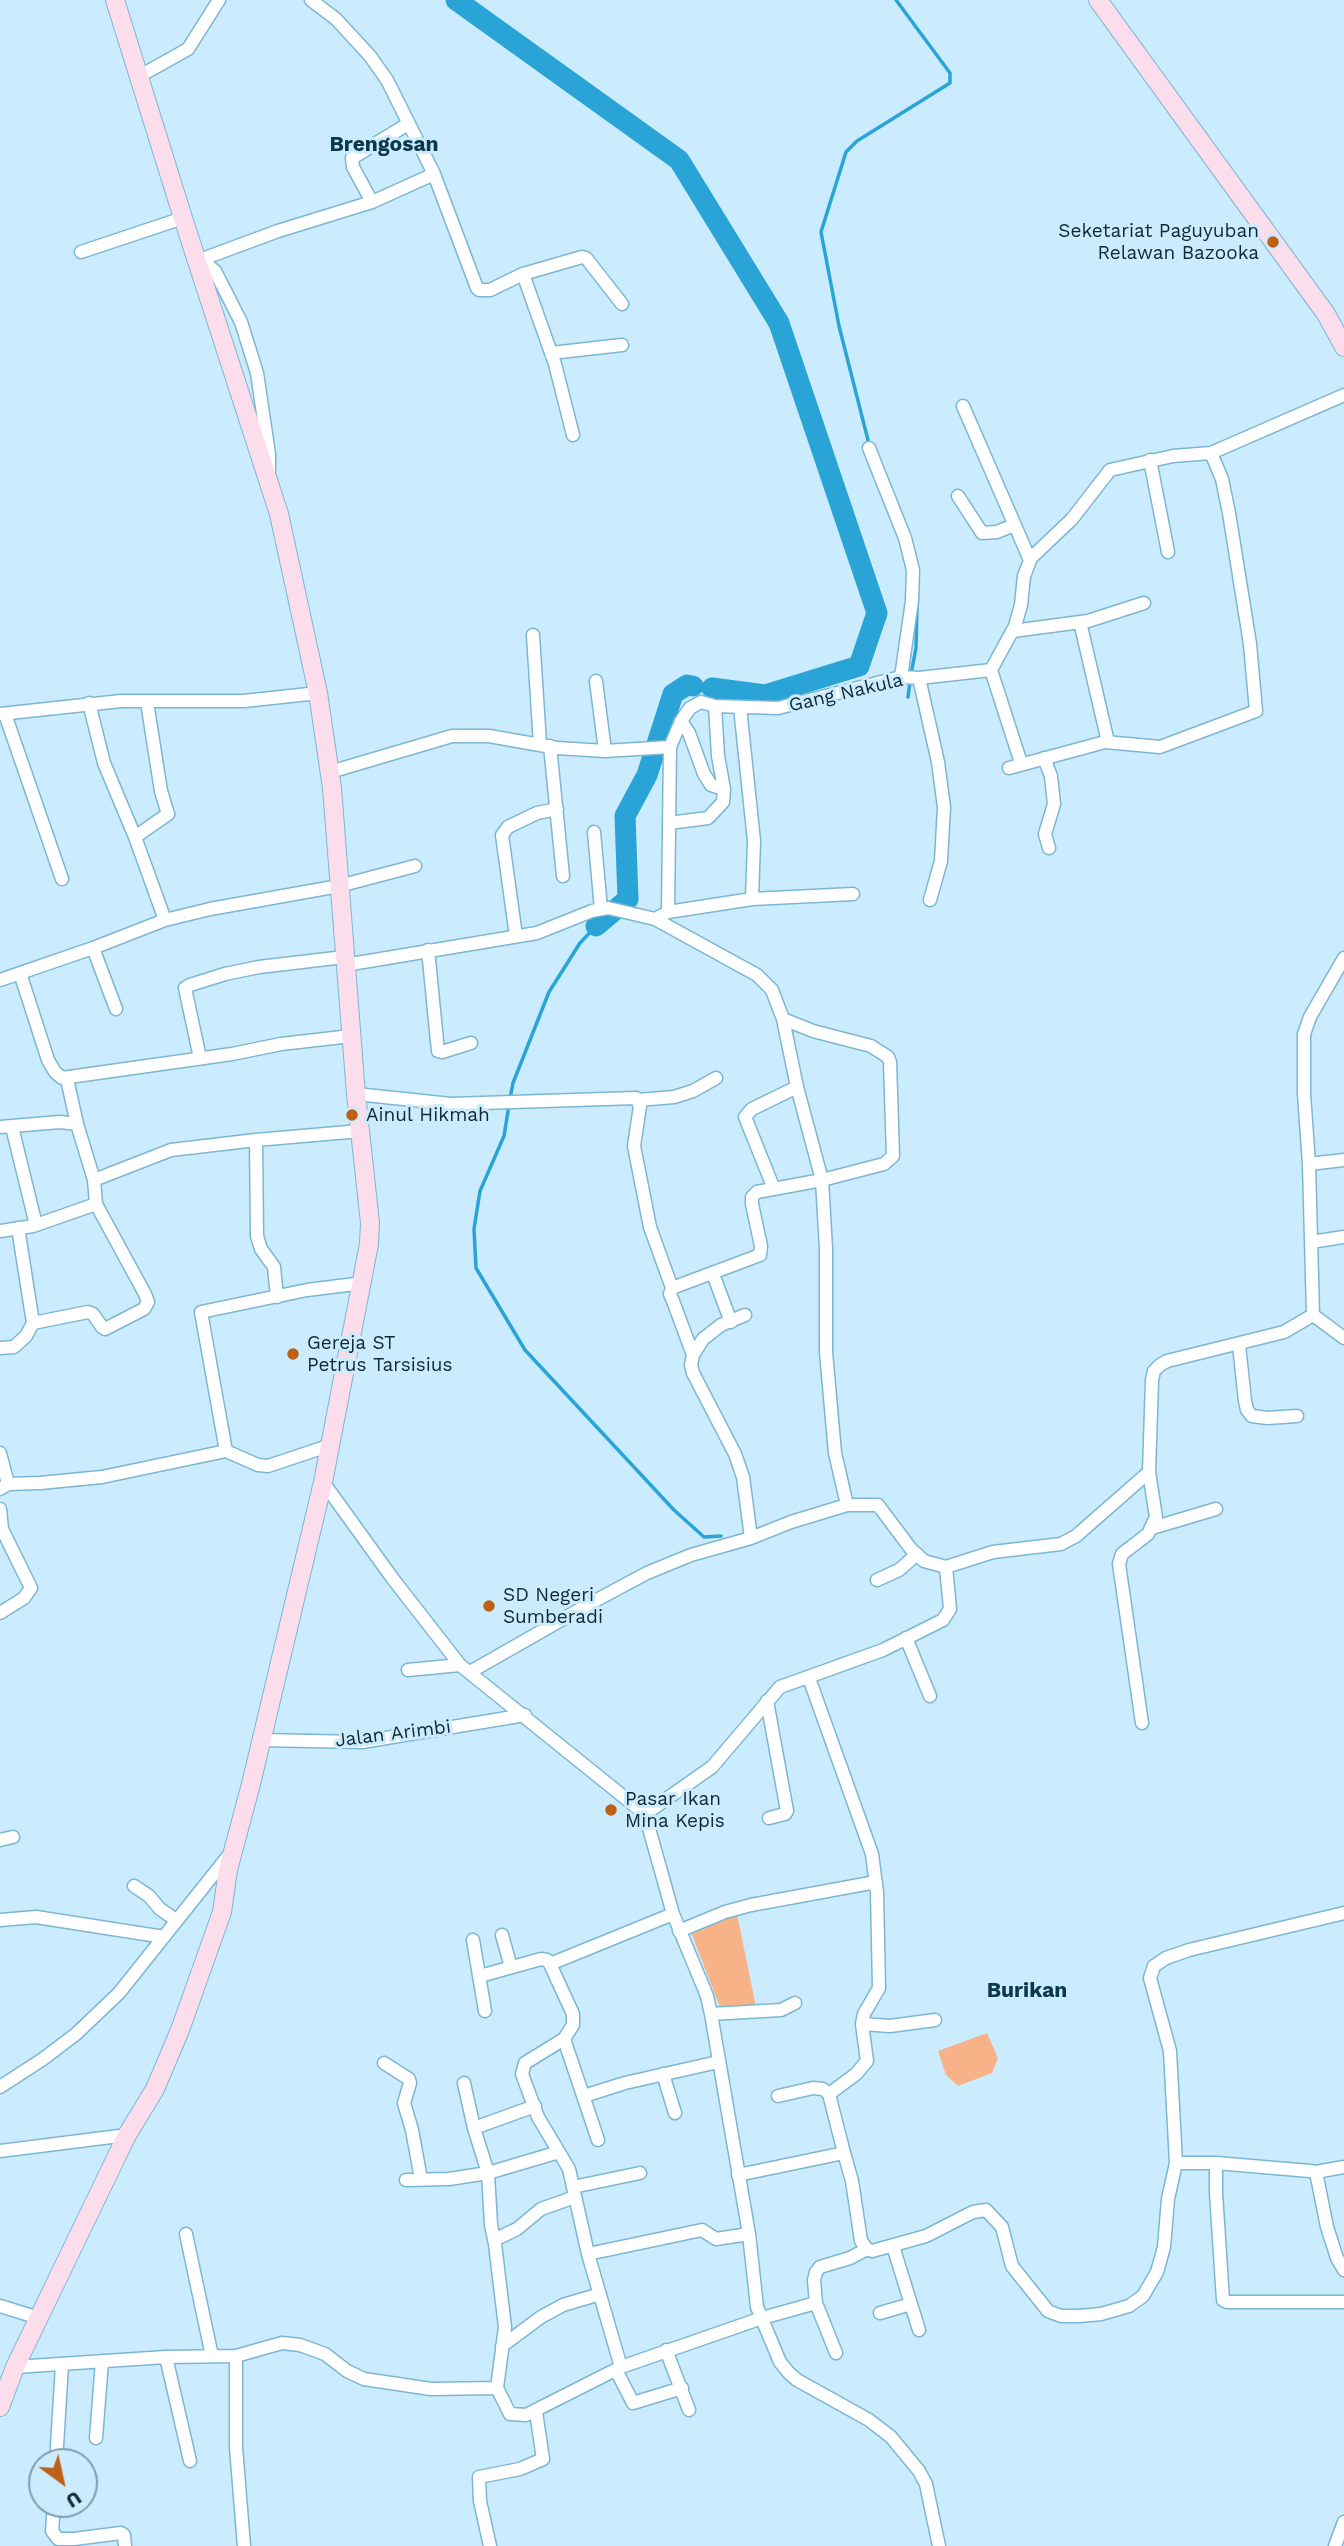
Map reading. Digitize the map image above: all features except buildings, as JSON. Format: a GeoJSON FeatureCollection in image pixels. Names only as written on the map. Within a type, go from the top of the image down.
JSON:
{"type":"FeatureCollection","features":[{"type":"Feature","properties":{"kind":"main road"},"geometry":{"type":"LineString","coordinates":[[0,2407],[8,2375],[39,2318],[127,2135],[155,2089],[180,2030],[222,1912],[234,1850],[331,1445],[363,1283],[370,1223],[356,1094],[330,772],[318,693],[282,526],[268,478],[115,0]]}},
{"type":"Feature","properties":{"kind":"main road"},"geometry":{"type":"LineString","coordinates":[[1098,0],[1326,314],[1344,347]]}},
{"type":"Feature","properties":{"kind":"street"},"geometry":{"type":"LineString","coordinates":[[138,77],[188,49],[219,0]]}},
{"type":"Feature","properties":{"kind":"street"},"geometry":{"type":"LineString","coordinates":[[311,0],[336,19],[370,56],[387,80],[434,174],[477,288],[490,290],[523,274],[578,257],[586,258],[622,304]]}},
{"type":"Feature","properties":{"kind":"street"},"geometry":{"type":"LineString","coordinates":[[372,202],[351,162],[352,158],[408,124]]}},
{"type":"Feature","properties":{"kind":"street"},"geometry":{"type":"LineString","coordinates":[[198,263],[278,231],[372,202],[434,174]]}},
{"type":"Feature","properties":{"kind":"street"},"geometry":{"type":"LineString","coordinates":[[81,252],[183,218]]}},
{"type":"Feature","properties":{"kind":"street"},"geometry":{"type":"LineString","coordinates":[[523,274],[551,353],[573,435]]}},
{"type":"Feature","properties":{"kind":"street"},"geometry":{"type":"LineString","coordinates":[[551,353],[622,345]]}},
{"type":"Feature","properties":{"kind":"street"},"geometry":{"type":"LineString","coordinates":[[1211,453],[1222,479],[1229,513],[1250,644],[1256,711],[1160,747],[1108,742],[1015,765],[991,670],[1013,631],[1021,605],[1024,576],[1030,560],[1072,519],[1110,470],[1150,460],[1211,453],[1344,395]]}},
{"type":"Feature","properties":{"kind":"street"},"geometry":{"type":"LineString","coordinates":[[963,406],[1030,560]]}},
{"type":"Feature","properties":{"kind":"street"},"geometry":{"type":"LineString","coordinates":[[869,448],[905,538],[913,570],[909,678],[939,762],[944,807],[941,861],[930,900]]}},
{"type":"Feature","properties":{"kind":"street"},"geometry":{"type":"LineString","coordinates":[[1150,460],[1168,552]]}},
{"type":"Feature","properties":{"kind":"street"},"geometry":{"type":"LineString","coordinates":[[958,496],[982,533],[997,532],[1014,525]]}},
{"type":"Feature","properties":{"kind":"street"},"geometry":{"type":"LineString","coordinates":[[1013,631],[1080,622],[1144,603]]}},
{"type":"Feature","properties":{"kind":"street"},"geometry":{"type":"LineString","coordinates":[[1080,622],[1108,742]]}},
{"type":"Feature","properties":{"kind":"street"},"geometry":{"type":"LineString","coordinates":[[533,635],[563,876]]}},
{"type":"Feature","properties":{"kind":"street","name":"Gang Nakula"},"geometry":{"type":"LineString","coordinates":[[681,721],[701,702],[715,706],[778,708],[909,678],[991,670]]}},
{"type":"Feature","properties":{"kind":"street"},"geometry":{"type":"LineString","coordinates":[[596,681],[605,751]]}},
{"type":"Feature","properties":{"kind":"street"},"geometry":{"type":"LineString","coordinates":[[62,879],[2,714],[89,703],[244,701],[318,693]]}},
{"type":"Feature","properties":{"kind":"street"},"geometry":{"type":"LineString","coordinates":[[135,837],[167,814],[147,702]]}},
{"type":"Feature","properties":{"kind":"street"},"geometry":{"type":"LineString","coordinates":[[89,703],[104,763],[165,920]]}},
{"type":"Feature","properties":{"kind":"street"},"geometry":{"type":"LineString","coordinates":[[669,823],[708,818],[723,802],[715,706]]}},
{"type":"Feature","properties":{"kind":"street"},"geometry":{"type":"LineString","coordinates":[[740,707],[754,841],[752,899]]}},
{"type":"Feature","properties":{"kind":"street"},"geometry":{"type":"LineString","coordinates":[[668,912],[669,823],[662,747],[681,721],[689,733],[704,774],[711,785],[724,789]]}},
{"type":"Feature","properties":{"kind":"street"},"geometry":{"type":"LineString","coordinates":[[330,772],[452,736],[489,736],[605,751],[662,747]]}},
{"type":"Feature","properties":{"kind":"street"},"geometry":{"type":"LineString","coordinates":[[1044,758],[1051,776],[1054,804],[1045,834],[1049,848]]}},
{"type":"Feature","properties":{"kind":"street"},"geometry":{"type":"LineString","coordinates":[[516,936],[502,835],[508,827],[537,813],[556,809]]}},
{"type":"Feature","properties":{"kind":"street"},"geometry":{"type":"LineString","coordinates":[[594,832],[601,909]]}},
{"type":"Feature","properties":{"kind":"street"},"geometry":{"type":"LineString","coordinates":[[0,980],[165,920],[210,909],[338,886],[415,866]]}},
{"type":"Feature","properties":{"kind":"street"},"geometry":{"type":"LineString","coordinates":[[655,919],[668,912],[752,899],[853,894]]}},
{"type":"Feature","properties":{"kind":"street"},"geometry":{"type":"LineString","coordinates":[[200,1058],[185,988],[190,985],[259,967],[345,961],[537,933],[601,909],[616,909],[655,919],[757,975],[772,990],[783,1019],[797,1087],[822,1180],[826,1249],[826,1352],[835,1453],[847,1505]]}},
{"type":"Feature","properties":{"kind":"street"},"geometry":{"type":"LineString","coordinates":[[93,948],[116,1009]]}},
{"type":"Feature","properties":{"kind":"street"},"geometry":{"type":"LineString","coordinates":[[428,950],[438,1051],[471,1043]]}},
{"type":"Feature","properties":{"kind":"street"},"geometry":{"type":"LineString","coordinates":[[1313,1315],[1304,1034],[1310,1017],[1340,973],[1344,958]]}},
{"type":"Feature","properties":{"kind":"street"},"geometry":{"type":"LineString","coordinates":[[20,973],[48,1060],[59,1076],[67,1079],[351,1035]]}},
{"type":"Feature","properties":{"kind":"street"},"geometry":{"type":"LineString","coordinates":[[672,1288],[760,1255],[761,1246],[751,1201],[757,1192],[822,1180],[884,1164],[893,1156],[890,1062],[878,1049],[871,1046],[813,1031],[783,1019]]}},
{"type":"Feature","properties":{"kind":"street"},"geometry":{"type":"LineString","coordinates":[[356,1094],[451,1104],[630,1097],[641,1100],[659,1099],[693,1090],[716,1078]]}},
{"type":"Feature","properties":{"kind":"street"},"geometry":{"type":"LineString","coordinates":[[33,1324],[88,1312],[93,1314],[105,1329],[144,1310],[148,1302],[96,1204],[94,1180],[67,1079]]}},
{"type":"Feature","properties":{"kind":"street"},"geometry":{"type":"LineString","coordinates":[[774,1189],[746,1117],[752,1109],[797,1087]]}},
{"type":"Feature","properties":{"kind":"street"},"geometry":{"type":"LineString","coordinates":[[641,1100],[634,1146],[650,1227],[672,1288],[670,1294],[693,1356],[693,1373],[735,1454],[743,1477],[751,1538]]}},
{"type":"Feature","properties":{"kind":"street"},"geometry":{"type":"LineString","coordinates":[[36,1225],[6,1127],[60,1122],[77,1124]]}},
{"type":"Feature","properties":{"kind":"street"},"geometry":{"type":"LineString","coordinates":[[94,1180],[171,1150],[360,1130]]}},
{"type":"Feature","properties":{"kind":"street"},"geometry":{"type":"LineString","coordinates":[[256,1140],[257,1236],[261,1249],[274,1267],[277,1297]]}},
{"type":"Feature","properties":{"kind":"street"},"geometry":{"type":"LineString","coordinates":[[1309,1164],[1344,1160]]}},
{"type":"Feature","properties":{"kind":"street"},"geometry":{"type":"LineString","coordinates":[[0,1231],[36,1225],[96,1204]]}},
{"type":"Feature","properties":{"kind":"street"},"geometry":{"type":"LineString","coordinates":[[0,1349],[14,1347],[26,1336],[33,1324],[18,1228]]}},
{"type":"Feature","properties":{"kind":"street"},"geometry":{"type":"LineString","coordinates":[[1311,1242],[1344,1237]]}},
{"type":"Feature","properties":{"kind":"street"},"geometry":{"type":"LineString","coordinates":[[712,1274],[731,1322]]}},
{"type":"Feature","properties":{"kind":"street"},"geometry":{"type":"LineString","coordinates":[[226,1451],[201,1312],[363,1283]]}},
{"type":"Feature","properties":{"kind":"street"},"geometry":{"type":"LineString","coordinates":[[693,1356],[703,1339],[711,1332],[745,1315]]}},
{"type":"Feature","properties":{"kind":"street"},"geometry":{"type":"LineString","coordinates":[[1313,1315],[1344,1338]]}},
{"type":"Feature","properties":{"kind":"street"},"geometry":{"type":"LineString","coordinates":[[1152,1528],[1156,1517],[1149,1472],[1154,1371],[1167,1361],[1284,1332],[1313,1315]]}},
{"type":"Feature","properties":{"kind":"street"},"geometry":{"type":"LineString","coordinates":[[1239,1345],[1247,1410],[1257,1418],[1297,1416]]}},
{"type":"Feature","properties":{"kind":"street"},"geometry":{"type":"LineString","coordinates":[[0,1453],[4,1486],[102,1477],[226,1451],[263,1466],[306,1455],[331,1445]]}},
{"type":"Feature","properties":{"kind":"street"},"geometry":{"type":"LineString","coordinates":[[408,1670],[465,1669],[648,1573],[691,1555],[751,1538],[791,1522],[847,1505],[878,1505],[924,1561],[946,1567],[993,1552],[1061,1544],[1069,1541],[1149,1472]]}},
{"type":"Feature","properties":{"kind":"street"},"geometry":{"type":"LineString","coordinates":[[323,1482],[393,1579],[465,1669],[645,1814],[673,1914],[707,1996],[749,2234],[757,2307],[780,2362],[789,2373],[869,2420],[891,2437],[919,2471],[926,2484],[939,2546]]}},
{"type":"Feature","properties":{"kind":"street"},"geometry":{"type":"LineString","coordinates":[[0,1509],[2,1529],[31,1588],[24,1598],[0,1613]]}},
{"type":"Feature","properties":{"kind":"street"},"geometry":{"type":"LineString","coordinates":[[1142,1723],[1119,1564],[1122,1554],[1152,1528],[1216,1509]]}},
{"type":"Feature","properties":{"kind":"street"},"geometry":{"type":"LineString","coordinates":[[877,1580],[899,1570],[917,1554]]}},
{"type":"Feature","properties":{"kind":"street"},"geometry":{"type":"LineString","coordinates":[[645,1814],[712,1767],[780,1687],[883,1650],[943,1620],[950,1609],[946,1567]]}},
{"type":"Feature","properties":{"kind":"street"},"geometry":{"type":"LineString","coordinates":[[906,1638],[930,1696]]}},
{"type":"Feature","properties":{"kind":"street"},"geometry":{"type":"LineString","coordinates":[[809,1678],[873,1854],[876,1882],[879,1988],[864,2014],[862,2024],[867,2061],[856,2074],[829,2094]]}},
{"type":"Feature","properties":{"kind":"street"},"geometry":{"type":"LineString","coordinates":[[767,1701],[787,1811],[769,1818]]}},
{"type":"Feature","properties":{"kind":"street","name":"Jalan Arimbi"},"geometry":{"type":"LineString","coordinates":[[260,1740],[362,1742],[525,1715]]}},
{"type":"Feature","properties":{"kind":"street"},"geometry":{"type":"LineString","coordinates":[[0,2087],[76,2034],[119,1993],[234,1850]]}},
{"type":"Feature","properties":{"kind":"street"},"geometry":{"type":"LineString","coordinates":[[679,1931],[725,1912],[751,1905],[876,1882]]}},
{"type":"Feature","properties":{"kind":"street"},"geometry":{"type":"LineString","coordinates":[[134,1886],[176,1920]]}},
{"type":"Feature","properties":{"kind":"street"},"geometry":{"type":"LineString","coordinates":[[836,2353],[816,2303],[814,2280],[820,2267],[867,2249],[875,2251],[926,2236],[973,2212],[986,2210],[1002,2227],[1012,2266],[1048,2311],[1061,2316],[1101,2314],[1129,2306],[1143,2296],[1157,2272],[1164,2247],[1168,2199],[1177,2163],[1170,2051],[1150,1978],[1154,1966],[1166,1958],[1189,1950],[1344,1913]]}},
{"type":"Feature","properties":{"kind":"street"},"geometry":{"type":"LineString","coordinates":[[550,1964],[673,1914]]}},
{"type":"Feature","properties":{"kind":"street"},"geometry":{"type":"LineString","coordinates":[[0,1920],[36,1917],[164,1937]]}},
{"type":"Feature","properties":{"kind":"street"},"geometry":{"type":"LineString","coordinates":[[502,1935],[511,1967]]}},
{"type":"Feature","properties":{"kind":"street"},"geometry":{"type":"LineString","coordinates":[[473,1940],[485,2011]]}},
{"type":"Feature","properties":{"kind":"street"},"geometry":{"type":"LineString","coordinates":[[480,1976],[541,1959],[550,1964],[573,2014],[573,2025],[564,2039],[530,2059],[522,2068],[522,2074],[538,2117],[569,2169],[588,2254],[619,2368],[633,2403],[682,2388]]}},
{"type":"Feature","properties":{"kind":"street"},"geometry":{"type":"LineString","coordinates":[[711,2014],[781,2010],[795,2003]]}},
{"type":"Feature","properties":{"kind":"street"},"geometry":{"type":"LineString","coordinates":[[862,2024],[905,2026],[935,2020]]}},
{"type":"Feature","properties":{"kind":"street"},"geometry":{"type":"LineString","coordinates":[[564,2039],[598,2140]]}},
{"type":"Feature","properties":{"kind":"street"},"geometry":{"type":"LineString","coordinates":[[584,2096],[625,2083],[718,2062]]}},
{"type":"Feature","properties":{"kind":"street"},"geometry":{"type":"LineString","coordinates":[[384,2063],[409,2079],[404,2103],[421,2179]]}},
{"type":"Feature","properties":{"kind":"street"},"geometry":{"type":"LineString","coordinates":[[663,2074],[675,2113]]}},
{"type":"Feature","properties":{"kind":"street"},"geometry":{"type":"LineString","coordinates":[[464,2083],[488,2173],[491,2225],[505,2327],[497,2388],[510,2414],[526,2415],[536,2412],[619,2368],[762,2318],[816,2303]]}},
{"type":"Feature","properties":{"kind":"street"},"geometry":{"type":"LineString","coordinates":[[778,2096],[813,2088],[823,2089],[829,2094],[852,2181],[862,2241],[867,2249]]}},
{"type":"Feature","properties":{"kind":"street"},"geometry":{"type":"LineString","coordinates":[[474,2128],[535,2106]]}},
{"type":"Feature","properties":{"kind":"street"},"geometry":{"type":"LineString","coordinates":[[0,2151],[127,2135]]}},
{"type":"Feature","properties":{"kind":"street"},"geometry":{"type":"LineString","coordinates":[[406,2180],[449,2179],[488,2173],[559,2152]]}},
{"type":"Feature","properties":{"kind":"street"},"geometry":{"type":"LineString","coordinates":[[738,2175],[844,2153]]}},
{"type":"Feature","properties":{"kind":"street"},"geometry":{"type":"LineString","coordinates":[[1177,2163],[1216,2163],[1315,2172],[1344,2167]]}},
{"type":"Feature","properties":{"kind":"street"},"geometry":{"type":"LineString","coordinates":[[1216,2163],[1223,2300],[1344,2302]]}},
{"type":"Feature","properties":{"kind":"street"},"geometry":{"type":"LineString","coordinates":[[1315,2172],[1327,2227],[1344,2270]]}},
{"type":"Feature","properties":{"kind":"street"},"geometry":{"type":"LineString","coordinates":[[494,2240],[517,2229],[541,2208],[574,2192],[640,2173]]}},
{"type":"Feature","properties":{"kind":"street"},"geometry":{"type":"LineString","coordinates":[[588,2254],[702,2230],[716,2239],[749,2234]]}},
{"type":"Feature","properties":{"kind":"street"},"geometry":{"type":"LineString","coordinates":[[186,2234],[212,2356]]}},
{"type":"Feature","properties":{"kind":"street"},"geometry":{"type":"LineString","coordinates":[[893,2246],[919,2330]]}},
{"type":"Feature","properties":{"kind":"street"},"geometry":{"type":"LineString","coordinates":[[502,2346],[541,2317],[563,2305],[600,2294]]}},
{"type":"Feature","properties":{"kind":"street"},"geometry":{"type":"LineString","coordinates":[[880,2313],[911,2304]]}},
{"type":"Feature","properties":{"kind":"street"},"geometry":{"type":"LineString","coordinates":[[0,2306],[39,2318]]}},
{"type":"Feature","properties":{"kind":"street"},"geometry":{"type":"LineString","coordinates":[[8,2375],[102,2361],[236,2356],[282,2343],[300,2345],[325,2354],[347,2371],[364,2379],[431,2389],[497,2388]]}},
{"type":"Feature","properties":{"kind":"street"},"geometry":{"type":"LineString","coordinates":[[666,2350],[689,2410]]}},
{"type":"Feature","properties":{"kind":"street"},"geometry":{"type":"LineString","coordinates":[[236,2356],[236,2447],[244,2546]]}},
{"type":"Feature","properties":{"kind":"street"},"geometry":{"type":"LineString","coordinates":[[166,2357],[190,2460]]}},
{"type":"Feature","properties":{"kind":"street"},"geometry":{"type":"LineString","coordinates":[[96,2438],[102,2361]]}},
{"type":"Feature","properties":{"kind":"street"},"geometry":{"type":"LineString","coordinates":[[57,2448],[62,2365]]}},
{"type":"Feature","properties":{"kind":"street"},"geometry":{"type":"LineString","coordinates":[[490,2546],[480,2501],[479,2477],[520,2469],[544,2459],[536,2412]]}},
{"type":"Feature","properties":{"kind":"street"},"geometry":{"type":"LineString","coordinates":[[53,2518],[52,2531],[58,2539],[121,2533],[125,2546]]}},
{"type":"Feature","properties":{"kind":"street"},"geometry":{"type":"LineString","coordinates":[[1335,2546],[1344,2522]]}},
{"type":"Feature","properties":{"kind":"shaded area"},"geometry":{"type":"Polygon","coordinates":[[[737,1914],[756,2007],[721,2010],[691,1932],[737,1914]]]}},
{"type":"Feature","properties":{"kind":"shaded area"},"geometry":{"type":"Polygon","coordinates":[[[987,2033],[998,2058],[992,2073],[958,2086],[946,2075],[938,2051],[987,2033]]]}},
{"type":"Feature","properties":{"kind":"waterway"},"geometry":{"type":"LineString","coordinates":[[456,0],[679,160],[779,323],[877,613],[859,666],[765,695],[712,688]]}},
{"type":"Feature","properties":{"kind":"waterway"},"geometry":{"type":"LineString","coordinates":[[869,444],[839,326],[821,232],[846,152],[857,141],[950,83],[950,73],[896,0]]}},
{"type":"Feature","properties":{"kind":"waterway"},"geometry":{"type":"LineString","coordinates":[[911,674],[916,648],[917,606]]}},
{"type":"Feature","properties":{"kind":"waterway"},"geometry":{"type":"LineString","coordinates":[[908,697],[910,682]]}},
{"type":"Feature","properties":{"kind":"waterway"},"geometry":{"type":"LineString","coordinates":[[596,926],[628,899],[625,816],[647,775],[673,694],[687,685],[693,686]]}},
{"type":"Feature","properties":{"kind":"waterway"},"geometry":{"type":"LineString","coordinates":[[510,1098],[513,1083],[549,992],[580,943],[596,926]]}},
{"type":"Feature","properties":{"kind":"waterway"},"geometry":{"type":"LineString","coordinates":[[509,1105],[504,1136],[480,1191],[474,1229],[476,1268],[525,1350],[674,1510],[704,1537],[721,1536]]}},
{"type":"Feature","properties":{"kind":"place","name":"Seketariat Paguyuban Relawan Bazooka"},"geometry":{"type":"Point","coordinates":[1273,242]}},
{"type":"Feature","properties":{"kind":"place","name":"Ainul Hikmah"},"geometry":{"type":"Point","coordinates":[352,1115]}},
{"type":"Feature","properties":{"kind":"place","name":"Gereja ST Petrus Tarsisius"},"geometry":{"type":"Point","coordinates":[293,1354]}},
{"type":"Feature","properties":{"kind":"place","name":"SD Negeri Sumberadi"},"geometry":{"type":"Point","coordinates":[489,1606]}},
{"type":"Feature","properties":{"kind":"place","name":"Pasar Ikan Mina Kepis"},"geometry":{"type":"Point","coordinates":[611,1810]}},
{"type":"Feature","properties":{"kind":"district","name":"Brengosan"},"geometry":{"type":"Point","coordinates":[384,145]}},
{"type":"Feature","properties":{"kind":"district","name":"Burikan"},"geometry":{"type":"Point","coordinates":[1027,1991]}}]}
